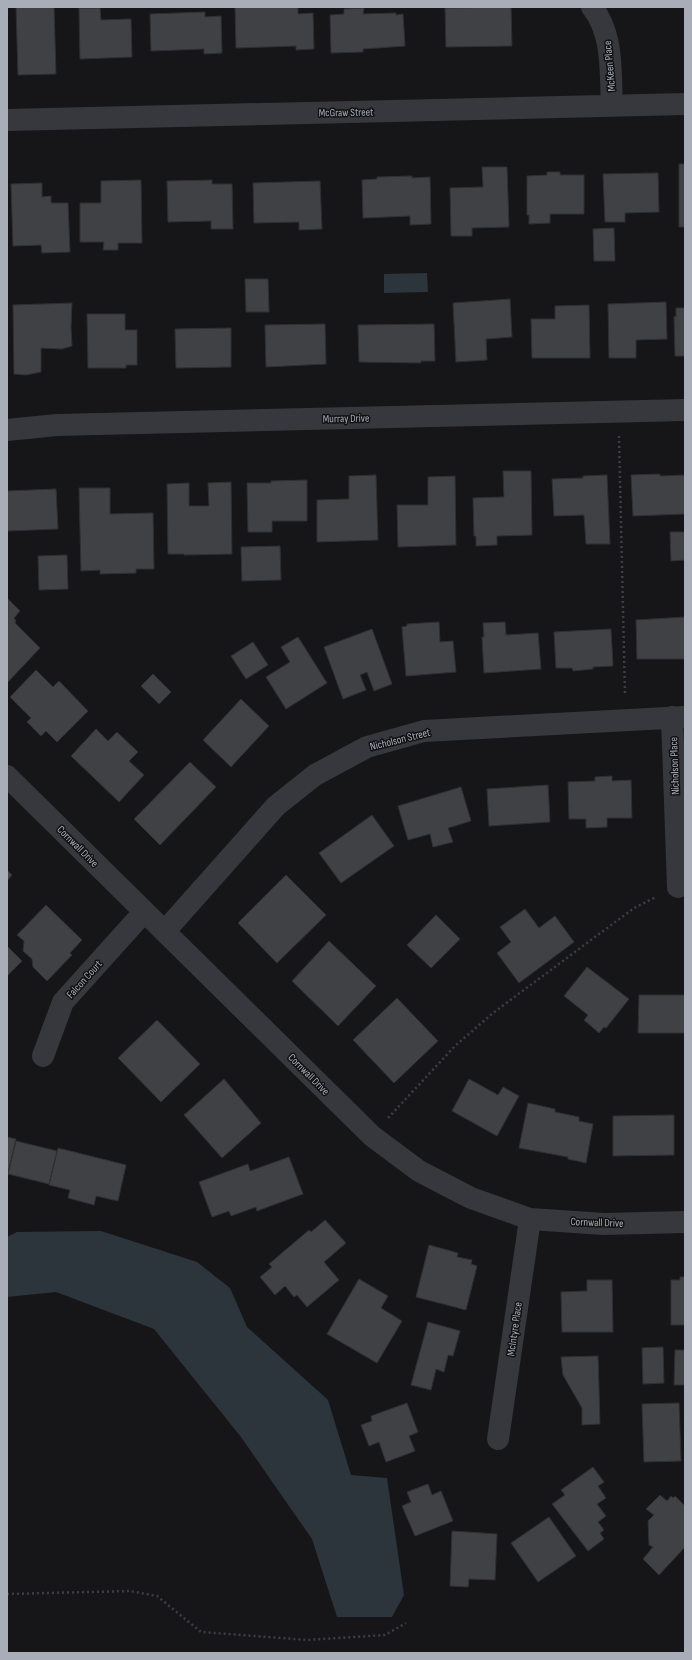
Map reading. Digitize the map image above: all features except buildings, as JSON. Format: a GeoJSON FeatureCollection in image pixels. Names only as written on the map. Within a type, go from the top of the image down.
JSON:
{"type":"FeatureCollection","features":[{"type":"Feature","properties":{"kind":"street","name":"McKeen Place"},"geometry":{"type":"LineString","coordinates":[[592,7],[600,17],[608,41],[612,105]]}},
{"type":"Feature","properties":{"kind":"street","name":"McGraw Street"},"geometry":{"type":"LineString","coordinates":[[7,120],[685,104]]}},
{"type":"Feature","properties":{"kind":"street","name":"Murray Drive"},"geometry":{"type":"LineString","coordinates":[[7,430],[57,425],[685,410]]}},
{"type":"Feature","properties":{"kind":"street","name":"Nicholson Street"},"geometry":{"type":"LineString","coordinates":[[165,931],[276,806],[315,775],[367,747],[424,731],[679,717]]}},
{"type":"Feature","properties":{"kind":"street","name":"Nicholson Place"},"geometry":{"type":"LineString","coordinates":[[678,887],[679,717]]}},
{"type":"Feature","properties":{"kind":"street","name":"Cornwall Drive"},"geometry":{"type":"LineString","coordinates":[[7,776],[372,1136],[419,1171],[471,1198],[530,1219],[604,1224],[685,1222]]}},
{"type":"Feature","properties":{"kind":"street","name":"Falcon Court"},"geometry":{"type":"LineString","coordinates":[[43,1056],[63,1002],[144,912]]}},
{"type":"Feature","properties":{"kind":"street","name":"McIntyre Place"},"geometry":{"type":"LineString","coordinates":[[498,1439],[530,1219]]}},
{"type":"Feature","properties":{"kind":"path"},"geometry":{"type":"LineString","coordinates":[[619,411],[626,720]]}},
{"type":"Feature","properties":{"kind":"path"},"geometry":{"type":"LineString","coordinates":[[372,1136],[455,1046],[493,1013],[634,908],[678,887]]}},
{"type":"Feature","properties":{"kind":"path"},"geometry":{"type":"LineString","coordinates":[[7,1594],[130,1591],[156,1596],[200,1632],[307,1640],[385,1635],[406,1623]]}},
{"type":"Feature","properties":{"kind":"shaded area"},"geometry":{"type":"Polygon","coordinates":[[[427,273],[428,292],[384,293],[384,274],[427,273]]]}},
{"type":"Feature","properties":{"kind":"shaded area"},"geometry":{"type":"Polygon","coordinates":[[[101,1231],[197,1262],[230,1288],[247,1327],[328,1400],[351,1475],[387,1478],[404,1595],[392,1617],[337,1617],[312,1539],[241,1437],[154,1329],[56,1292],[7,1297],[7,1237],[17,1232],[101,1231]]]}}]}
